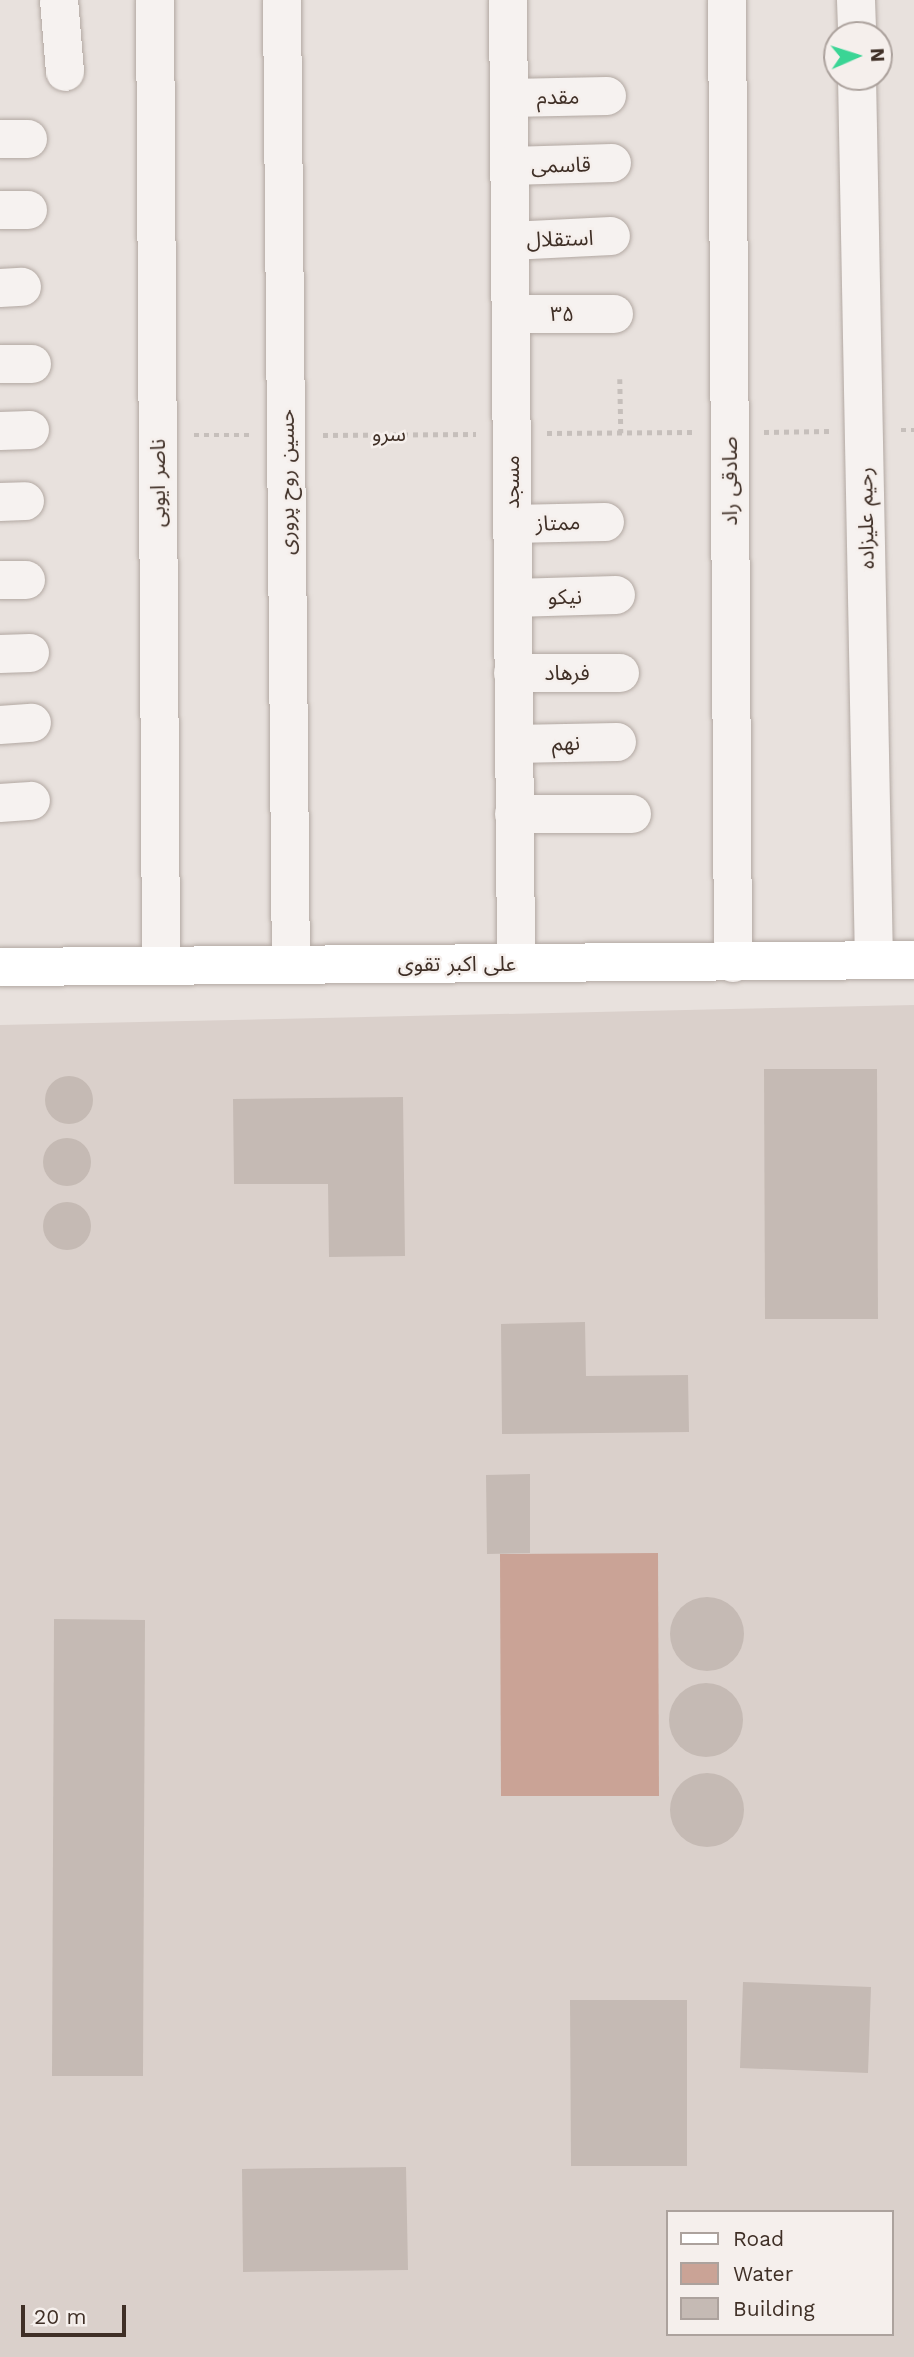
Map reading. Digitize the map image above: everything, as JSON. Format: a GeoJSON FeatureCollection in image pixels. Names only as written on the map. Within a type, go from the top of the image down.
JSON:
{"type":"FeatureCollection","features":[{"type":"Feature","properties":{"kind":"main road","name":"علی اکبر تقوی"},"geometry":{"type":"LineString","coordinates":[[0,967],[914,960]]}},
{"type":"Feature","properties":{"kind":"street"},"geometry":{"type":"LineString","coordinates":[[59,0],[65,72]]}},
{"type":"Feature","properties":{"kind":"street","name":"ناصر ایوبی"},"geometry":{"type":"LineString","coordinates":[[155,0],[161,966]]}},
{"type":"Feature","properties":{"kind":"street","name":"حسین روح پروری"},"geometry":{"type":"LineString","coordinates":[[282,0],[291,965]]}},
{"type":"Feature","properties":{"kind":"street","name":"مسجد"},"geometry":{"type":"LineString","coordinates":[[508,0],[516,963]]}},
{"type":"Feature","properties":{"kind":"street","name":"صادقی راد"},"geometry":{"type":"LineString","coordinates":[[727,0],[733,962]]}},
{"type":"Feature","properties":{"kind":"street"},"geometry":{"type":"LineString","coordinates":[[856,0],[857,21]]}},
{"type":"Feature","properties":{"kind":"street","name":"رحیم علیزاده"},"geometry":{"type":"LineString","coordinates":[[858,91],[874,960]]}},
{"type":"Feature","properties":{"kind":"street","name":"مقدم"},"geometry":{"type":"LineString","coordinates":[[509,98],[607,96]]}},
{"type":"Feature","properties":{"kind":"street","name":"قاسمی"},"geometry":{"type":"LineString","coordinates":[[510,166],[612,163]]}},
{"type":"Feature","properties":{"kind":"street","name":"استقلال"},"geometry":{"type":"LineString","coordinates":[[510,241],[611,236]]}},
{"type":"Feature","properties":{"kind":"street","name":"۳۵"},"geometry":{"type":"LineString","coordinates":[[511,314],[614,314]]}},
{"type":"Feature","properties":{"kind":"street","name":"ممتاز"},"geometry":{"type":"LineString","coordinates":[[512,524],[605,522]]}},
{"type":"Feature","properties":{"kind":"street","name":"نیکو"},"geometry":{"type":"LineString","coordinates":[[513,598],[616,596]]}},
{"type":"Feature","properties":{"kind":"street","name":"فرهاد"},"geometry":{"type":"LineString","coordinates":[[513,673],[620,673]]}},
{"type":"Feature","properties":{"kind":"street","name":"نهم"},"geometry":{"type":"LineString","coordinates":[[514,744],[617,742]]}},
{"type":"Feature","properties":{"kind":"street"},"geometry":{"type":"LineString","coordinates":[[514,814],[632,814]]}},
{"type":"Feature","properties":{"kind":"path"},"geometry":{"type":"LineString","coordinates":[[620,379],[621,432]]}},
{"type":"Feature","properties":{"kind":"path","name":"سرو"},"geometry":{"type":"LineString","coordinates":[[158,436],[864,431]]}},
{"type":"Feature","properties":{"kind":"shaded area"},"geometry":{"type":"Polygon","coordinates":[[[914,1005],[914,2357],[0,2357],[0,1025],[914,1005]]]}},
{"type":"Feature","properties":{"kind":"water"},"geometry":{"type":"Polygon","coordinates":[[[658,1553],[659,1796],[501,1796],[500,1554],[658,1553]]]}},
{"type":"Feature","properties":{"kind":"building"},"geometry":{"type":"Polygon","coordinates":[[[764,1069],[877,1069],[878,1319],[765,1319],[764,1069]]]}},
{"type":"Feature","properties":{"kind":"building"},"geometry":{"type":"Polygon","coordinates":[[[69,1076],[78,1077],[86,1083],[92,1091],[92,1109],[86,1117],[78,1123],[69,1124],[60,1123],[52,1117],[46,1109],[45,1100],[46,1091],[52,1083],[60,1077],[69,1076]]]}},
{"type":"Feature","properties":{"kind":"building"},"geometry":{"type":"Polygon","coordinates":[[[403,1097],[405,1256],[329,1257],[328,1184],[234,1184],[233,1099],[403,1097]]]}},
{"type":"Feature","properties":{"kind":"building"},"geometry":{"type":"Polygon","coordinates":[[[67,1138],[84,1145],[91,1162],[84,1179],[67,1186],[50,1179],[43,1162],[50,1145],[67,1138]]]}},
{"type":"Feature","properties":{"kind":"building"},"geometry":{"type":"Polygon","coordinates":[[[67,1202],[84,1209],[91,1226],[84,1243],[67,1250],[50,1243],[43,1226],[50,1209],[67,1202]]]}},
{"type":"Feature","properties":{"kind":"building"},"geometry":{"type":"Polygon","coordinates":[[[585,1322],[586,1376],[688,1375],[689,1432],[502,1434],[501,1324],[585,1322]]]}},
{"type":"Feature","properties":{"kind":"building"},"geometry":{"type":"Polygon","coordinates":[[[530,1474],[530,1553],[487,1554],[486,1475],[530,1474]]]}},
{"type":"Feature","properties":{"kind":"building"},"geometry":{"type":"Polygon","coordinates":[[[707,1597],[721,1600],[733,1608],[741,1620],[744,1634],[741,1648],[733,1660],[721,1668],[707,1671],[693,1668],[681,1660],[673,1648],[670,1634],[673,1620],[681,1608],[693,1600],[707,1597]]]}},
{"type":"Feature","properties":{"kind":"building"},"geometry":{"type":"Polygon","coordinates":[[[54,1619],[145,1620],[143,2076],[52,2076],[54,1619]]]}},
{"type":"Feature","properties":{"kind":"building"},"geometry":{"type":"Polygon","coordinates":[[[706,1683],[720,1686],[732,1694],[740,1706],[743,1720],[740,1734],[732,1746],[720,1754],[706,1757],[692,1754],[680,1746],[672,1734],[669,1720],[672,1706],[680,1694],[692,1686],[706,1683]]]}},
{"type":"Feature","properties":{"kind":"building"},"geometry":{"type":"Polygon","coordinates":[[[707,1773],[721,1776],[733,1784],[741,1796],[744,1810],[741,1824],[733,1836],[721,1844],[707,1847],[693,1844],[681,1836],[673,1824],[670,1810],[673,1796],[681,1784],[693,1776],[707,1773]]]}},
{"type":"Feature","properties":{"kind":"building"},"geometry":{"type":"Polygon","coordinates":[[[743,1982],[871,1987],[868,2073],[740,2068],[743,1982]]]}},
{"type":"Feature","properties":{"kind":"building"},"geometry":{"type":"Polygon","coordinates":[[[570,2000],[687,2000],[687,2166],[571,2166],[570,2000]]]}},
{"type":"Feature","properties":{"kind":"building"},"geometry":{"type":"Polygon","coordinates":[[[406,2167],[408,2270],[243,2272],[242,2169],[406,2167]]]}}]}
